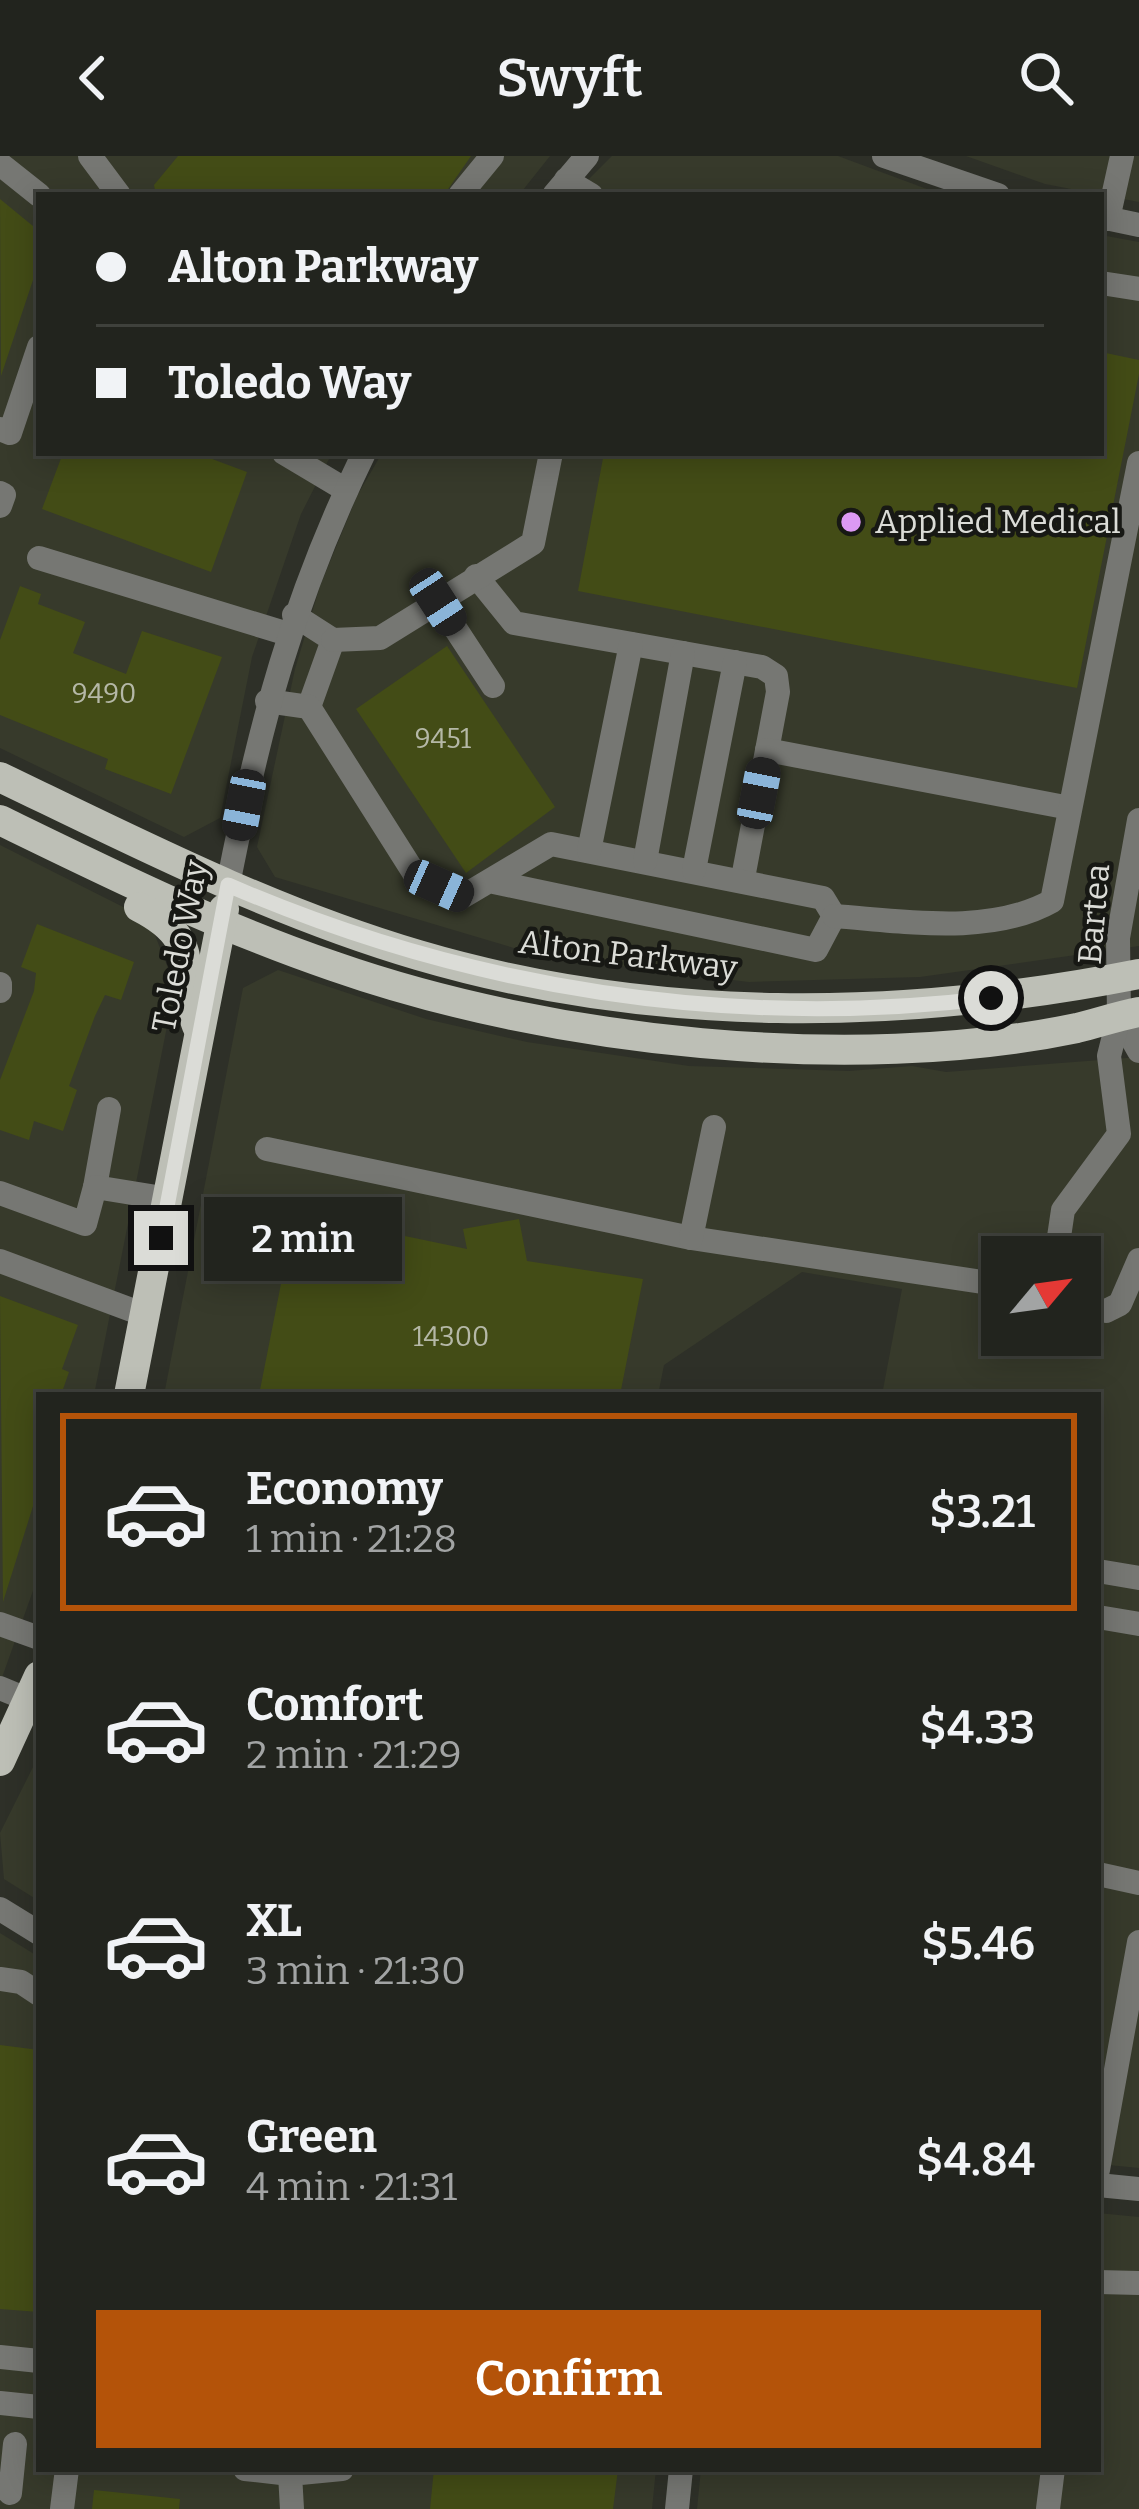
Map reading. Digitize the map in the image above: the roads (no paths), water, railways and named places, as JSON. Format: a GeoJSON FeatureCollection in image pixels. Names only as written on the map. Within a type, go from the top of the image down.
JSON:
{"type":"FeatureCollection","features":[{"type":"Feature","properties":{"kind":"main road","name":"Alton Parkway"},"geometry":{"type":"LineString","coordinates":[[0,777],[228,885],[422,956],[523,980],[662,1001],[880,1007],[1020,995],[1130,976]]}},
{"type":"Feature","properties":{"kind":"main road"},"geometry":{"type":"LineString","coordinates":[[0,820],[222,924],[334,967],[466,1005],[644,1036],[891,1046],[1077,1028],[1129,1014]]}},
{"type":"Feature","properties":{"kind":"main road"},"geometry":{"type":"LineString","coordinates":[[47,843],[67,869],[168,922],[188,954],[188,1001],[200,1036]]}},
{"type":"Feature","properties":{"kind":"main road","name":"Toledo Way"},"geometry":{"type":"LineString","coordinates":[[130,1392],[228,885]]}},
{"type":"Feature","properties":{"kind":"main road"},"geometry":{"type":"LineString","coordinates":[[0,1761],[22,1688]]}},
{"type":"Feature","properties":{"kind":"street"},"geometry":{"type":"LineString","coordinates":[[90,156],[117,192]]}},
{"type":"Feature","properties":{"kind":"street"},"geometry":{"type":"LineString","coordinates":[[462,192],[492,156]]}},
{"type":"Feature","properties":{"kind":"street"},"geometry":{"type":"LineString","coordinates":[[560,187],[587,156]]}},
{"type":"Feature","properties":{"kind":"street"},"geometry":{"type":"LineString","coordinates":[[884,156],[989,192]]}},
{"type":"Feature","properties":{"kind":"street"},"geometry":{"type":"LineString","coordinates":[[1139,161],[1120,156],[1105,218],[1139,225]]}},
{"type":"Feature","properties":{"kind":"street"},"geometry":{"type":"LineString","coordinates":[[0,164],[36,193]]}},
{"type":"Feature","properties":{"kind":"street"},"geometry":{"type":"LineString","coordinates":[[1104,284],[1139,290]]}},
{"type":"Feature","properties":{"kind":"street"},"geometry":{"type":"LineString","coordinates":[[0,429],[10,433],[36,356]]}},
{"type":"Feature","properties":{"kind":"street"},"geometry":{"type":"LineString","coordinates":[[289,456],[346,490]]}},
{"type":"Feature","properties":{"kind":"street","name":"Toledo Way"},"geometry":{"type":"LineString","coordinates":[[228,885],[267,700],[291,624],[363,456]]}},
{"type":"Feature","properties":{"kind":"street"},"geometry":{"type":"LineString","coordinates":[[39,558],[291,624],[333,640],[380,638],[533,543],[550,456]]}},
{"type":"Feature","properties":{"kind":"street"},"geometry":{"type":"LineString","coordinates":[[834,916],[947,923],[1034,911],[1052,901],[1139,463]]}},
{"type":"Feature","properties":{"kind":"street"},"geometry":{"type":"LineString","coordinates":[[0,493],[4,495],[0,506]]}},
{"type":"Feature","properties":{"kind":"street"},"geometry":{"type":"LineString","coordinates":[[476,576],[514,623],[762,667],[776,676],[743,878]]}},
{"type":"Feature","properties":{"kind":"street"},"geometry":{"type":"LineString","coordinates":[[438,602],[493,686]]}},
{"type":"Feature","properties":{"kind":"street"},"geometry":{"type":"LineString","coordinates":[[308,707],[333,640]]}},
{"type":"Feature","properties":{"kind":"street"},"geometry":{"type":"LineString","coordinates":[[590,851],[631,644]]}},
{"type":"Feature","properties":{"kind":"street"},"geometry":{"type":"LineString","coordinates":[[645,861],[683,653]]}},
{"type":"Feature","properties":{"kind":"street"},"geometry":{"type":"LineString","coordinates":[[694,870],[735,662]]}},
{"type":"Feature","properties":{"kind":"street"},"geometry":{"type":"LineString","coordinates":[[267,700],[308,707],[416,876],[462,897],[551,844],[743,878],[823,898],[834,916]]}},
{"type":"Feature","properties":{"kind":"street"},"geometry":{"type":"LineString","coordinates":[[767,750],[1070,808]]}},
{"type":"Feature","properties":{"kind":"street","name":"Bartea"},"geometry":{"type":"LineString","coordinates":[[1059,1236],[1063,1210],[1119,1134],[1108,1056],[1129,1014],[1130,976],[1118,938],[1135,865],[1139,820]]}},
{"type":"Feature","properties":{"kind":"street"},"geometry":{"type":"LineString","coordinates":[[490,881],[816,950],[834,916]]}},
{"type":"Feature","properties":{"kind":"street"},"geometry":{"type":"LineString","coordinates":[[1129,1014],[1139,1051]]}},
{"type":"Feature","properties":{"kind":"street"},"geometry":{"type":"LineString","coordinates":[[0,1193],[85,1224],[109,1109]]}},
{"type":"Feature","properties":{"kind":"street"},"geometry":{"type":"LineString","coordinates":[[691,1238],[715,1127]]}},
{"type":"Feature","properties":{"kind":"street"},"geometry":{"type":"LineString","coordinates":[[267,1149],[691,1238],[981,1282]]}},
{"type":"Feature","properties":{"kind":"street"},"geometry":{"type":"LineString","coordinates":[[95,1187],[169,1199]]}},
{"type":"Feature","properties":{"kind":"street"},"geometry":{"type":"LineString","coordinates":[[1101,1310],[1120,1304],[1139,1260]]}},
{"type":"Feature","properties":{"kind":"street"},"geometry":{"type":"LineString","coordinates":[[0,1261],[146,1315]]}},
{"type":"Feature","properties":{"kind":"street"},"geometry":{"type":"LineString","coordinates":[[1101,1572],[1139,1578]]}},
{"type":"Feature","properties":{"kind":"street"},"geometry":{"type":"LineString","coordinates":[[1101,1618],[1139,1624]]}},
{"type":"Feature","properties":{"kind":"street"},"geometry":{"type":"LineString","coordinates":[[0,1624],[36,1638]]}},
{"type":"Feature","properties":{"kind":"street"},"geometry":{"type":"LineString","coordinates":[[1101,1875],[1139,1882]]}},
{"type":"Feature","properties":{"kind":"street"},"geometry":{"type":"LineString","coordinates":[[0,1909],[36,1932]]}},
{"type":"Feature","properties":{"kind":"street"},"geometry":{"type":"LineString","coordinates":[[1101,2168],[1139,1942]]}},
{"type":"Feature","properties":{"kind":"street"},"geometry":{"type":"LineString","coordinates":[[0,1979],[21,1982],[36,1992]]}},
{"type":"Feature","properties":{"kind":"street"},"geometry":{"type":"LineString","coordinates":[[1101,2180],[1139,2189]]}},
{"type":"Feature","properties":{"kind":"street"},"geometry":{"type":"LineString","coordinates":[[1101,2282],[1139,2283]]}},
{"type":"Feature","properties":{"kind":"street"},"geometry":{"type":"LineString","coordinates":[[0,2357],[36,2361]]}},
{"type":"Feature","properties":{"kind":"street"},"geometry":{"type":"LineString","coordinates":[[0,2403],[36,2407]]}},
{"type":"Feature","properties":{"kind":"street"},"geometry":{"type":"LineString","coordinates":[[6,2498],[18,2444]]}},
{"type":"Feature","properties":{"kind":"street"},"geometry":{"type":"LineString","coordinates":[[62,2509],[67,2472]]}},
{"type":"Feature","properties":{"kind":"street"},"geometry":{"type":"LineString","coordinates":[[272,2472],[311,2472]]}},
{"type":"Feature","properties":{"kind":"street"},"geometry":{"type":"LineString","coordinates":[[677,2509],[681,2472]]}},
{"type":"Feature","properties":{"kind":"street"},"geometry":{"type":"LineString","coordinates":[[1048,2509],[1052,2472]]}},
{"type":"Feature","properties":{"kind":"street"},"geometry":{"type":"LineString","coordinates":[[290,2474],[292,2509]]}},
{"type":"Feature","properties":{"kind":"place","name":"Applied Medical"},"geometry":{"type":"Point","coordinates":[851,522]}}]}
